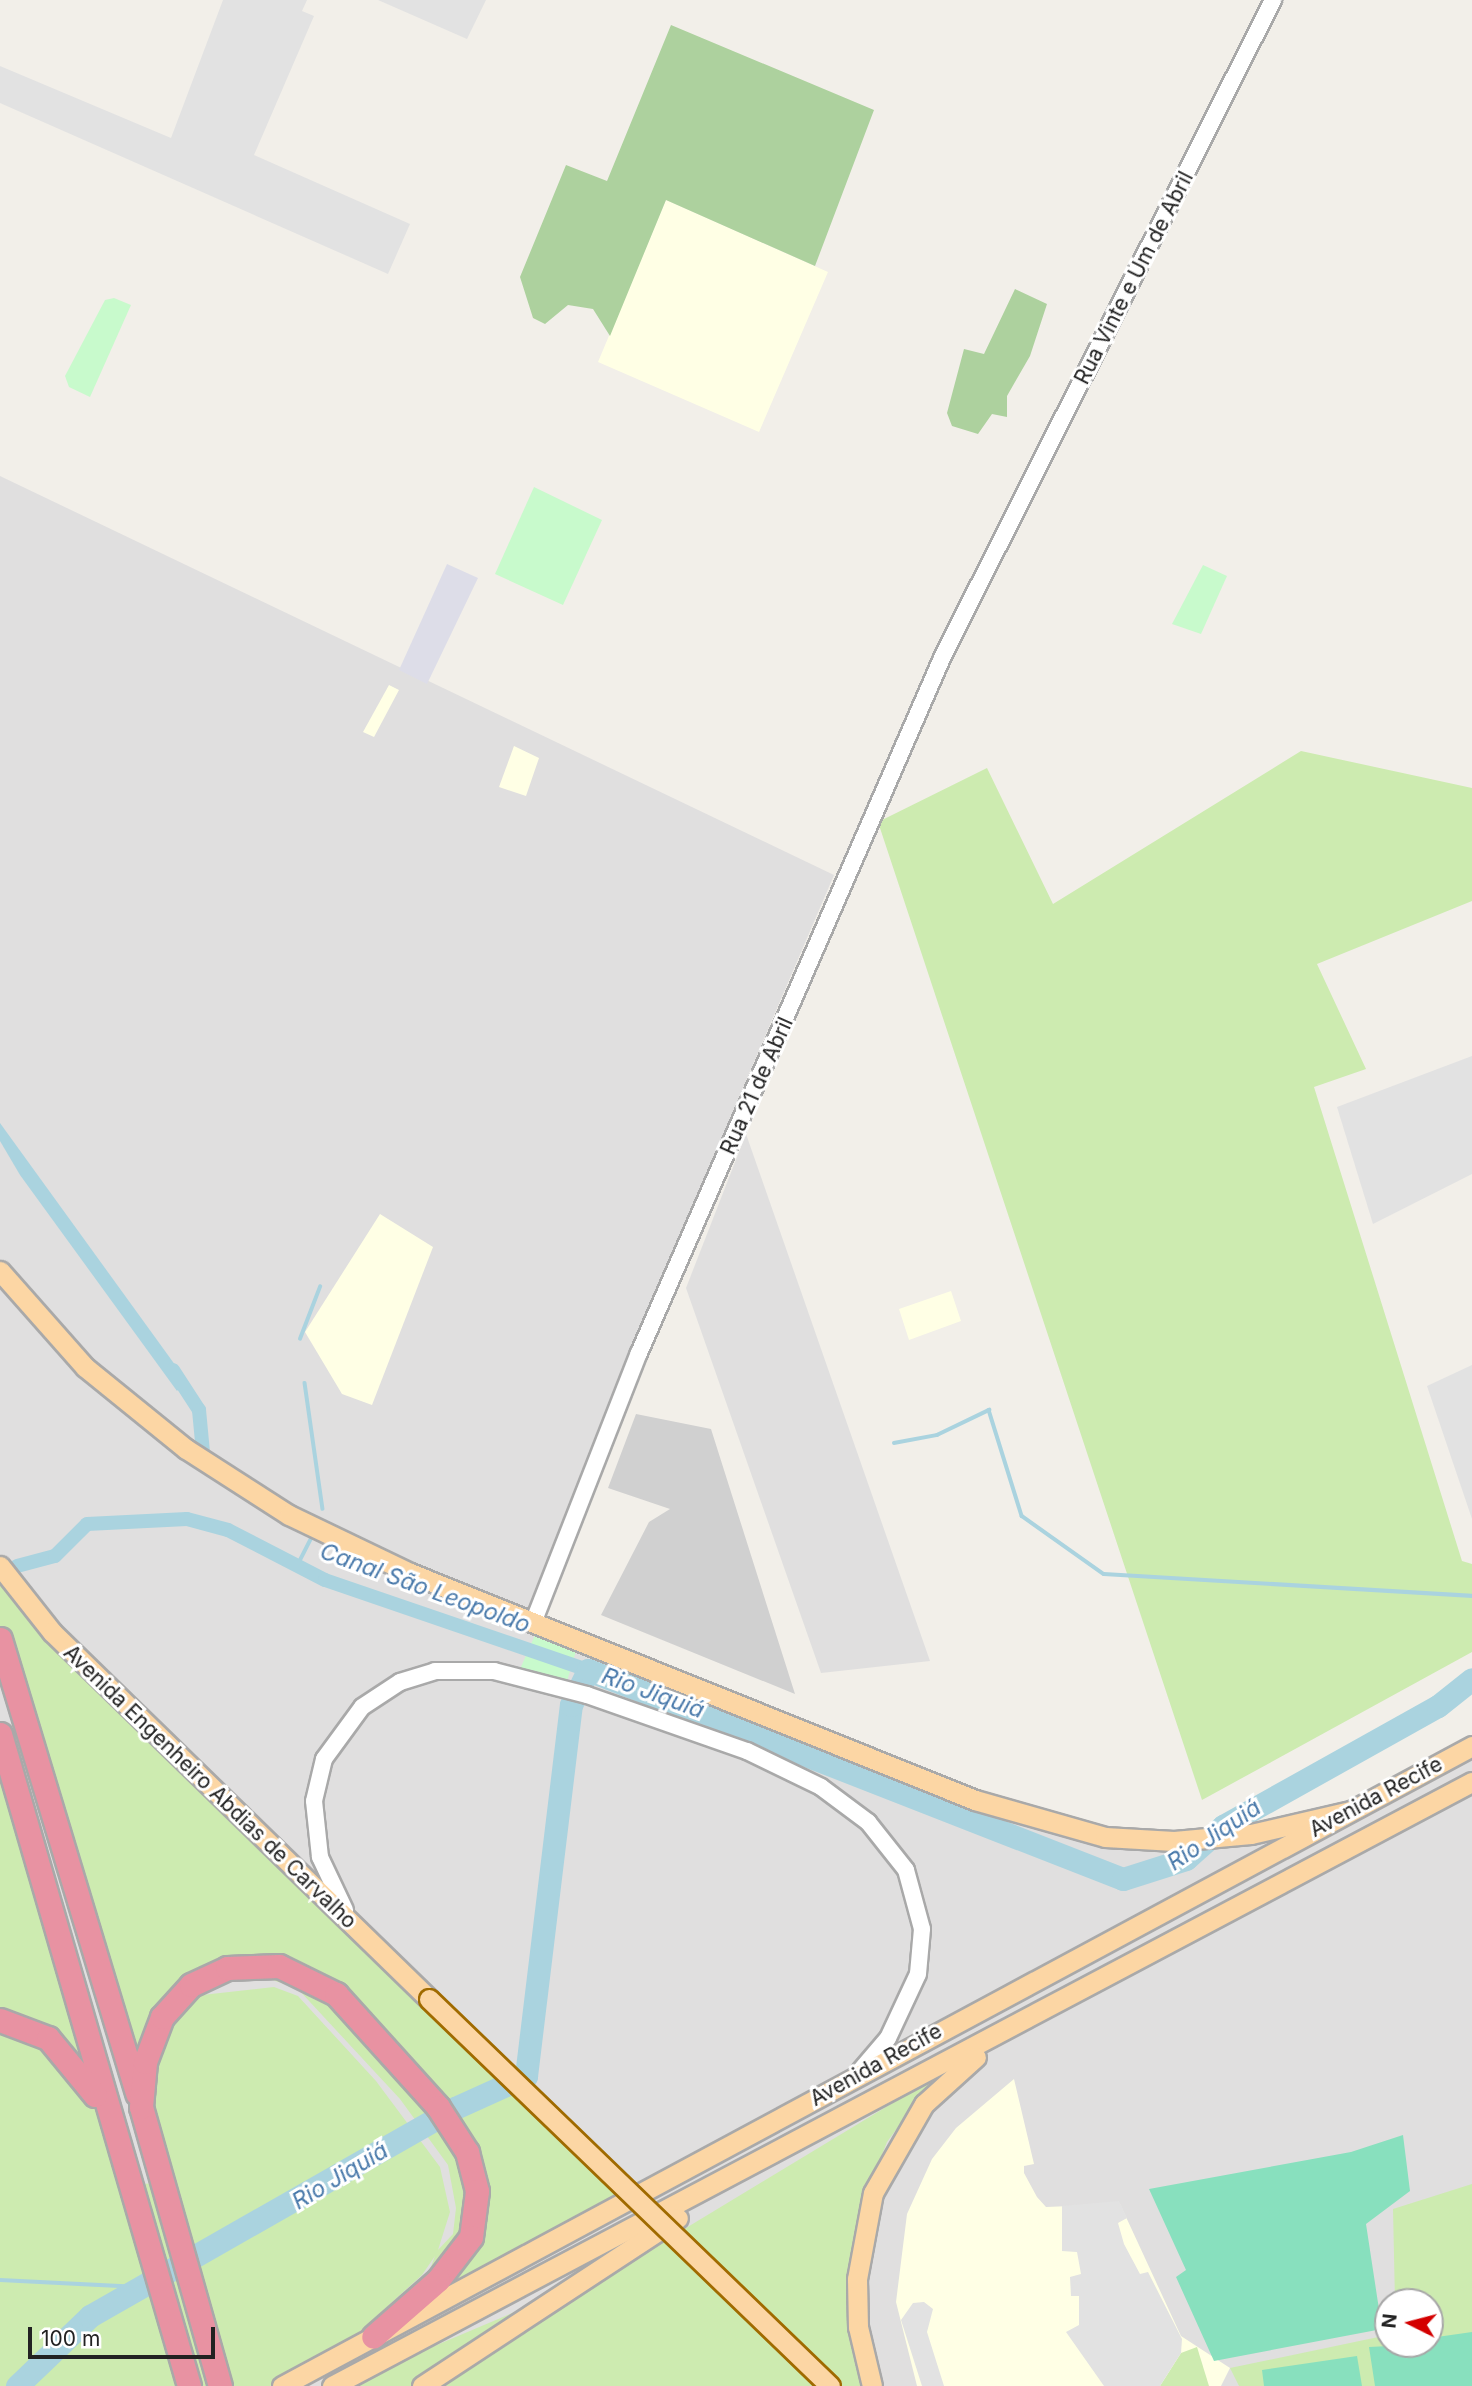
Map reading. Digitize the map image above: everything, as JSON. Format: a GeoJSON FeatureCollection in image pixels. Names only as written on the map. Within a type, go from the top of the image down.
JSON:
{"type":"FeatureCollection","features":[{"type":"Feature","properties":{"kind":"highway"},"geometry":{"type":"LineString","coordinates":[[0,1639],[141,2107],[220,2386]]}},
{"type":"Feature","properties":{"kind":"highway"},"geometry":{"type":"LineString","coordinates":[[0,1734],[189,2386]]}},
{"type":"Feature","properties":{"kind":"highway"},"geometry":{"type":"LineString","coordinates":[[141,2107],[145,2062],[162,2017],[191,1985],[241,1965],[279,1966],[315,1980],[336,1994],[402,2064],[467,2152],[477,2191],[471,2237],[438,2280],[373,2337]]}},
{"type":"Feature","properties":{"kind":"highway"},"geometry":{"type":"LineString","coordinates":[[0,2020],[36,2032],[66,2054],[92,2089],[120,2150]]}},
{"type":"Feature","properties":{"kind":"main road"},"geometry":{"type":"LineString","coordinates":[[0,1271],[85,1367],[193,1454],[289,1515],[533,1623],[975,1800],[1094,1835],[1174,1841],[1209,1840],[1350,1811]]}},
{"type":"Feature","properties":{"kind":"main road","name":"Avenida Engenheiro Abdias de Carvalho"},"geometry":{"type":"LineString","coordinates":[[0,1566],[52,1632],[358,1932],[830,2386]]}},
{"type":"Feature","properties":{"kind":"main road","name":"Avenida Recife"},"geometry":{"type":"LineString","coordinates":[[282,2386],[1472,1746]]}},
{"type":"Feature","properties":{"kind":"main road","name":"Avenida Recife"},"geometry":{"type":"LineString","coordinates":[[331,2386],[1012,2030],[1472,1782]]}},
{"type":"Feature","properties":{"kind":"main road"},"geometry":{"type":"LineString","coordinates":[[872,2386],[858,2328],[858,2268],[882,2167],[936,2091],[1012,2030]]}},
{"type":"Feature","properties":{"kind":"main road"},"geometry":{"type":"LineString","coordinates":[[422,2386],[533,2307],[900,2087]]}},
{"type":"Feature","properties":{"kind":"street","name":"Rua Vinte e Um de Abril"},"geometry":{"type":"LineString","coordinates":[[993,554],[1273,0]]}},
{"type":"Feature","properties":{"kind":"street","name":"Rua 21 de Abril"},"geometry":{"type":"LineString","coordinates":[[533,1623],[639,1353],[895,761],[993,554]]}},
{"type":"Feature","properties":{"kind":"street"},"geometry":{"type":"LineString","coordinates":[[358,1932],[327,1879],[313,1815],[324,1759],[346,1723],[400,1682],[435,1671],[494,1671],[575,1692],[747,1751],[812,1783],[868,1822],[906,1870],[922,1929],[918,1974],[888,2038],[855,2077]]}},
{"type":"Feature","properties":{"kind":"shaded area"},"geometry":{"type":"Polygon","coordinates":[[[223,0],[307,0],[302,11],[314,16],[254,155],[410,224],[388,274],[0,103],[0,66],[171,138],[223,0]]]}},
{"type":"Feature","properties":{"kind":"shaded area"},"geometry":{"type":"Polygon","coordinates":[[[378,0],[486,0],[467,39],[378,0]]]}},
{"type":"Feature","properties":{"kind":"shaded area"},"geometry":{"type":"Polygon","coordinates":[[[666,200],[828,272],[759,432],[598,362],[666,200]]]}},
{"type":"Feature","properties":{"kind":"shaded area"},"geometry":{"type":"Polygon","coordinates":[[[0,476],[834,875],[634,1343],[534,1617],[1054,1818],[1133,1834],[1227,1829],[1383,1800],[1472,1753],[1472,2386],[0,2386],[0,476]]]}},
{"type":"Feature","properties":{"kind":"shaded area"},"geometry":{"type":"Polygon","coordinates":[[[447,564],[478,578],[427,684],[399,670],[447,564]]]}},
{"type":"Feature","properties":{"kind":"shaded area"},"geometry":{"type":"Polygon","coordinates":[[[389,685],[399,690],[374,737],[363,732],[389,685]]]}},
{"type":"Feature","properties":{"kind":"shaded area"},"geometry":{"type":"Polygon","coordinates":[[[514,746],[539,758],[526,796],[499,787],[514,746]]]}},
{"type":"Feature","properties":{"kind":"shaded area"},"geometry":{"type":"Polygon","coordinates":[[[1472,1056],[1472,1174],[1373,1224],[1337,1107],[1472,1056]]]}},
{"type":"Feature","properties":{"kind":"shaded area"},"geometry":{"type":"Polygon","coordinates":[[[746,1134],[930,1661],[821,1673],[686,1288],[746,1134]]]}},
{"type":"Feature","properties":{"kind":"shaded area"},"geometry":{"type":"Polygon","coordinates":[[[380,1214],[433,1247],[372,1405],[342,1394],[305,1332],[380,1214]]]}},
{"type":"Feature","properties":{"kind":"shaded area"},"geometry":{"type":"Polygon","coordinates":[[[951,1291],[961,1321],[909,1340],[899,1309],[951,1291]]]}},
{"type":"Feature","properties":{"kind":"shaded area"},"geometry":{"type":"Polygon","coordinates":[[[1472,1365],[1472,1519],[1427,1386],[1472,1365]]]}},
{"type":"Feature","properties":{"kind":"shaded area"},"geometry":{"type":"Polygon","coordinates":[[[636,1414],[711,1429],[795,1694],[601,1615],[649,1522],[670,1509],[608,1488],[636,1414]]]}},
{"type":"Feature","properties":{"kind":"shaded area"},"geometry":{"type":"Polygon","coordinates":[[[1014,2079],[1034,2164],[1024,2166],[1024,2173],[1037,2197],[1046,2207],[1120,2204],[1181,2336],[1230,2368],[1221,2386],[917,2386],[896,2302],[907,2214],[932,2159],[956,2128],[1014,2079]]]}},
{"type":"Feature","properties":{"kind":"shaded area"},"geometry":{"type":"Polygon","coordinates":[[[1119,2201],[1127,2218],[1118,2223],[1124,2244],[1140,2274],[1148,2272],[1182,2339],[1181,2353],[1160,2386],[1104,2386],[1066,2332],[1079,2325],[1079,2296],[1071,2296],[1070,2277],[1081,2274],[1077,2252],[1062,2251],[1062,2206],[1119,2201]]]}},
{"type":"Feature","properties":{"kind":"shaded area"},"geometry":{"type":"Polygon","coordinates":[[[924,2302],[933,2309],[927,2332],[944,2386],[922,2386],[901,2320],[913,2303],[924,2302]]]}},
{"type":"Feature","properties":{"kind":"green space"},"geometry":{"type":"Polygon","coordinates":[[[671,25],[874,110],[815,266],[666,200],[610,336],[593,309],[568,305],[545,324],[533,318],[520,277],[566,165],[607,181],[671,25]]]}},
{"type":"Feature","properties":{"kind":"green space"},"geometry":{"type":"Polygon","coordinates":[[[1015,289],[1047,304],[1030,356],[1007,396],[1007,417],[992,414],[978,434],[952,426],[947,413],[964,349],[984,354],[1015,289]]]}},
{"type":"Feature","properties":{"kind":"green space"},"geometry":{"type":"Polygon","coordinates":[[[114,298],[131,305],[90,397],[69,387],[65,376],[105,300],[114,298]]]}},
{"type":"Feature","properties":{"kind":"green space"},"geometry":{"type":"Polygon","coordinates":[[[534,487],[602,520],[563,605],[495,574],[534,487]]]}},
{"type":"Feature","properties":{"kind":"green space"},"geometry":{"type":"Polygon","coordinates":[[[1203,565],[1227,576],[1201,634],[1172,624],[1203,565]]]}},
{"type":"Feature","properties":{"kind":"green space"},"geometry":{"type":"Polygon","coordinates":[[[1301,751],[1472,788],[1472,901],[1317,964],[1366,1069],[1314,1087],[1462,1561],[1472,1564],[1472,1652],[1202,1800],[878,822],[987,768],[1053,904],[1301,751]]]}},
{"type":"Feature","properties":{"kind":"green space"},"geometry":{"type":"Polygon","coordinates":[[[0,1580],[624,2193],[417,2304],[435,2256],[422,2275],[346,2344],[270,2386],[0,2386],[0,1747],[120,2185],[160,2183],[148,2104],[160,2038],[202,1995],[274,1987],[298,1996],[376,2081],[440,2167],[450,2212],[438,2250],[453,2234],[456,2208],[448,2165],[400,2099],[297,1988],[260,1976],[231,1975],[164,2003],[141,2035],[131,2075],[133,2114],[0,1653],[0,1580]]]}},
{"type":"Feature","properties":{"kind":"green space"},"geometry":{"type":"Polygon","coordinates":[[[535,1635],[576,1651],[565,1688],[517,1676],[535,1635]]]}},
{"type":"Feature","properties":{"kind":"green space"},"geometry":{"type":"Polygon","coordinates":[[[934,2078],[887,2142],[859,2213],[850,2277],[865,2386],[425,2386],[934,2078]]]}},
{"type":"Feature","properties":{"kind":"green space"},"geometry":{"type":"Polygon","coordinates":[[[1403,2135],[1410,2191],[1366,2224],[1376,2288],[1374,2331],[1214,2361],[1176,2277],[1186,2270],[1149,2189],[1351,2152],[1403,2135]]]}},
{"type":"Feature","properties":{"kind":"green space"},"geometry":{"type":"Polygon","coordinates":[[[1472,2184],[1472,2386],[1239,2386],[1230,2368],[1374,2338],[1374,2358],[1444,2358],[1444,2288],[1395,2288],[1393,2209],[1472,2184]]]}},
{"type":"Feature","properties":{"kind":"green space"},"geometry":{"type":"Polygon","coordinates":[[[517,2311],[413,2386],[340,2386],[517,2311]]]}},
{"type":"Feature","properties":{"kind":"green space"},"geometry":{"type":"Polygon","coordinates":[[[1472,2332],[1472,2386],[1375,2386],[1369,2347],[1374,2347],[1374,2358],[1444,2358],[1444,2336],[1472,2332]]]}},
{"type":"Feature","properties":{"kind":"green space"},"geometry":{"type":"Polygon","coordinates":[[[1197,2347],[1209,2386],[1160,2386],[1181,2353],[1197,2347]]]}},
{"type":"Feature","properties":{"kind":"green space"},"geometry":{"type":"Polygon","coordinates":[[[1357,2356],[1362,2386],[1264,2386],[1262,2370],[1357,2356]]]}},
{"type":"Feature","properties":{"kind":"water"},"geometry":{"type":"Polygon","coordinates":[[[0,1123],[186,1380],[177,1391],[20,1175],[0,1141],[0,1123]]]}},
{"type":"Feature","properties":{"kind":"waterway"},"geometry":{"type":"LineString","coordinates":[[300,1339],[320,1287]]}},
{"type":"Feature","properties":{"kind":"waterway"},"geometry":{"type":"LineString","coordinates":[[173,1370],[199,1410],[203,1452]]}},
{"type":"Feature","properties":{"kind":"waterway"},"geometry":{"type":"LineString","coordinates":[[305,1383],[323,1509]]}},
{"type":"Feature","properties":{"kind":"waterway"},"geometry":{"type":"LineString","coordinates":[[894,1443],[937,1435],[989,1410],[1022,1516],[1104,1574],[1472,1596]]}},
{"type":"Feature","properties":{"kind":"waterway","name":"Canal São Leopoldo"},"geometry":{"type":"LineString","coordinates":[[17,1566],[55,1556],[87,1524],[187,1519],[228,1530],[325,1580],[588,1670]]}},
{"type":"Feature","properties":{"kind":"waterway"},"geometry":{"type":"LineString","coordinates":[[297,1566],[310,1540]]}},
{"type":"Feature","properties":{"kind":"waterway","name":"Rio Jiquiá"},"geometry":{"type":"LineString","coordinates":[[17,2386],[90,2316],[455,2108],[526,2076],[571,1705],[588,1670],[1123,1879],[1186,1859],[1223,1826],[1438,1706],[1472,1679]]}},
{"type":"Feature","properties":{"kind":"waterway"},"geometry":{"type":"LineString","coordinates":[[0,2280],[140,2287]]}}]}
